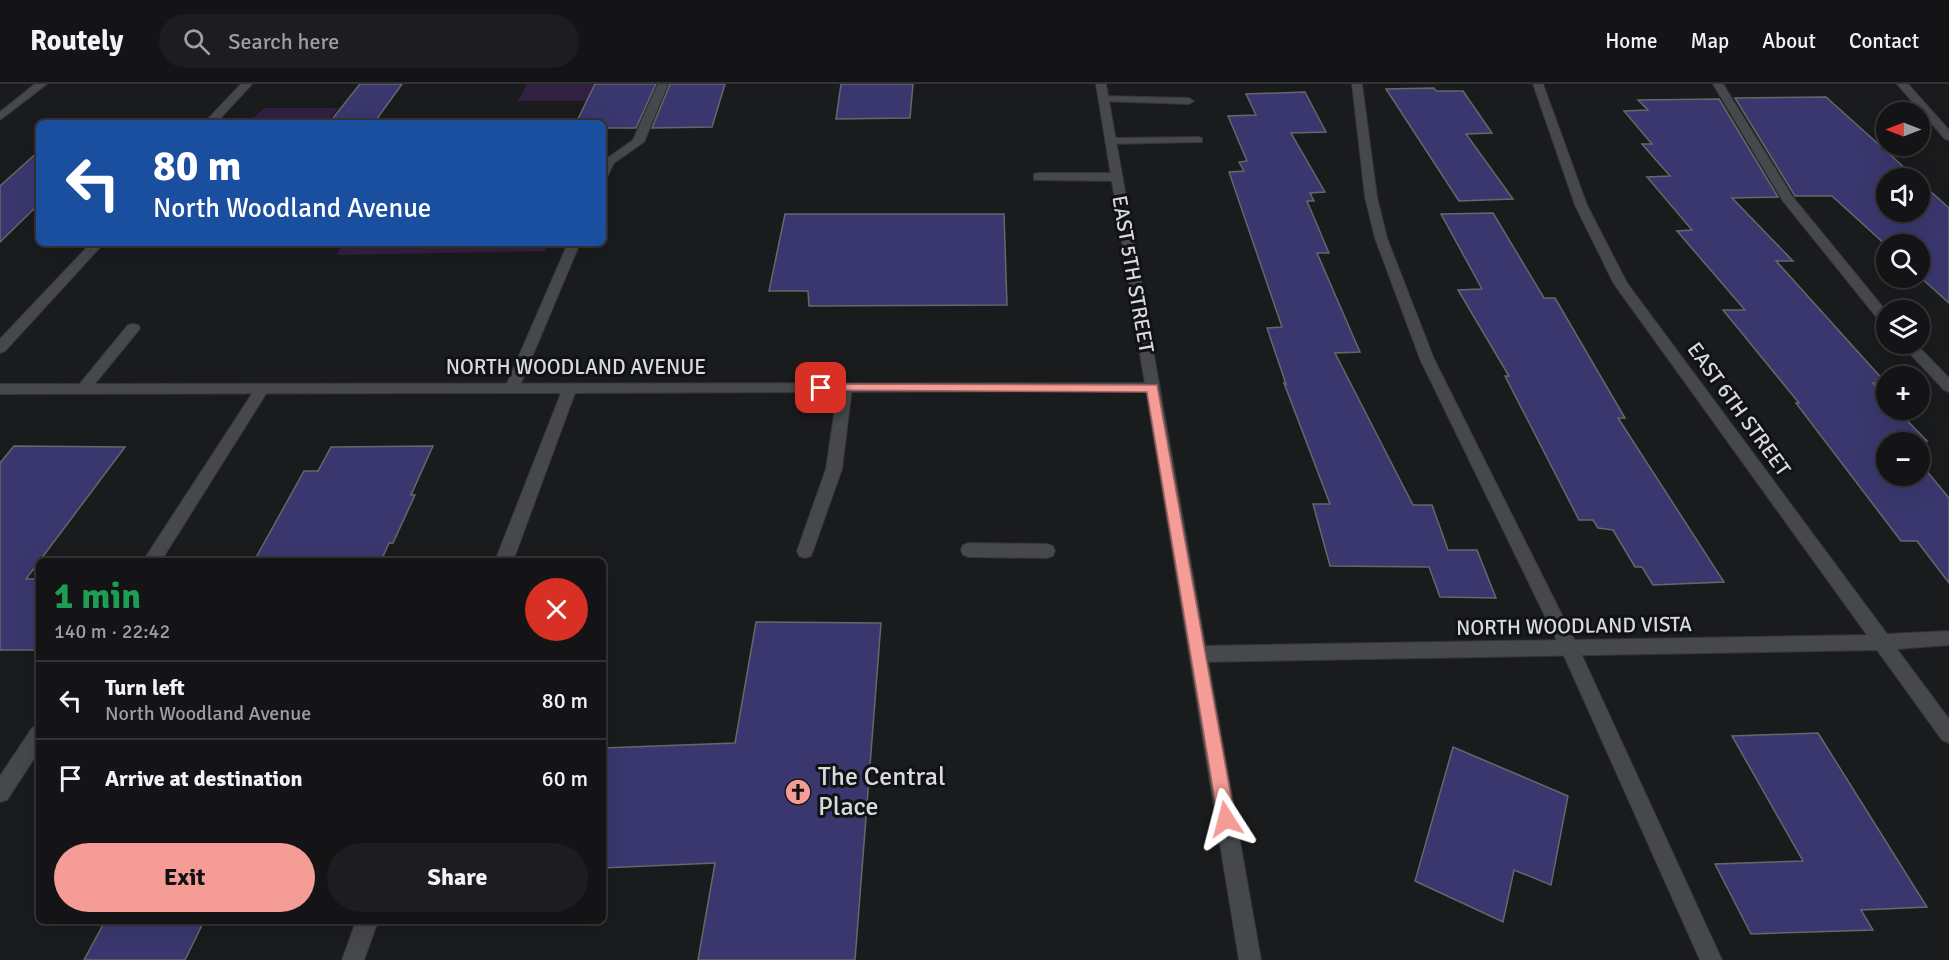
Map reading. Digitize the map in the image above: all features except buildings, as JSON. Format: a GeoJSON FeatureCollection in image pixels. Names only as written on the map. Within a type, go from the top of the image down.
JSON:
{"type":"FeatureCollection","features":[{"type":"Feature","properties":{"kind":"street"},"geometry":{"type":"LineString","coordinates":[[0,117],[42,84]]}},
{"type":"Feature","properties":{"kind":"street"},"geometry":{"type":"LineString","coordinates":[[213,120],[247,84]]}},
{"type":"Feature","properties":{"kind":"street"},"geometry":{"type":"LineString","coordinates":[[606,168],[609,161],[638,142],[663,84]]}},
{"type":"Feature","properties":{"kind":"street"},"geometry":{"type":"LineString","coordinates":[[1357,84],[1371,197],[1381,238],[1400,290],[1440,387],[1570,649],[1711,960]]}},
{"type":"Feature","properties":{"kind":"street","name":"EAST 6TH STREET"},"geometry":{"type":"LineString","coordinates":[[1538,84],[1581,205],[1621,284],[1949,734]]}},
{"type":"Feature","properties":{"kind":"street"},"geometry":{"type":"LineString","coordinates":[[1718,84],[1787,198],[1876,307]]}},
{"type":"Feature","properties":{"kind":"street"},"geometry":{"type":"LineString","coordinates":[[1902,84],[1949,138]]}},
{"type":"Feature","properties":{"kind":"street"},"geometry":{"type":"LineString","coordinates":[[1102,91],[1189,101]]}},
{"type":"Feature","properties":{"kind":"street","name":"EAST 5TH STREET"},"geometry":{"type":"LineString","coordinates":[[1102,91],[1250,960]]}},
{"type":"Feature","properties":{"kind":"street"},"geometry":{"type":"LineString","coordinates":[[1111,141],[1198,140]]}},
{"type":"Feature","properties":{"kind":"street"},"geometry":{"type":"LineString","coordinates":[[1038,177],[1117,177]]}},
{"type":"Feature","properties":{"kind":"street"},"geometry":{"type":"LineString","coordinates":[[0,348],[95,246]]}},
{"type":"Feature","properties":{"kind":"street"},"geometry":{"type":"LineString","coordinates":[[512,388],[572,246]]}},
{"type":"Feature","properties":{"kind":"street"},"geometry":{"type":"LineString","coordinates":[[82,389],[133,328]]}},
{"type":"Feature","properties":{"kind":"street"},"geometry":{"type":"LineString","coordinates":[[1918,354],[1949,387]]}},
{"type":"Feature","properties":{"kind":"street"},"geometry":{"type":"LineString","coordinates":[[505,558],[570,388]]}},
{"type":"Feature","properties":{"kind":"street"},"geometry":{"type":"LineString","coordinates":[[805,551],[834,469],[845,388]]}},
{"type":"Feature","properties":{"kind":"street","name":"NORTH WOODLAND AVENUE"},"geometry":{"type":"LineString","coordinates":[[0,389],[1153,388]]}},
{"type":"Feature","properties":{"kind":"street"},"geometry":{"type":"LineString","coordinates":[[154,558],[262,389]]}},
{"type":"Feature","properties":{"kind":"street"},"geometry":{"type":"LineString","coordinates":[[969,550],[1047,551]]}},
{"type":"Feature","properties":{"kind":"street","name":"NORTH WOODLAND VISTA"},"geometry":{"type":"LineString","coordinates":[[1199,654],[1570,649],[1884,642],[1949,638]]}},
{"type":"Feature","properties":{"kind":"street"},"geometry":{"type":"LineString","coordinates":[[0,793],[36,739]]}},
{"type":"Feature","properties":{"kind":"street"},"geometry":{"type":"LineString","coordinates":[[352,960],[366,924]]}},
{"type":"Feature","properties":{"kind":"shaded area"},"geometry":{"type":"Polygon","coordinates":[[[527,84],[595,84],[593,101],[518,101],[527,84]]]}},
{"type":"Feature","properties":{"kind":"shaded area"},"geometry":{"type":"Polygon","coordinates":[[[264,108],[338,108],[328,120],[251,120],[264,108]]]}},
{"type":"Feature","properties":{"kind":"shaded area"},"geometry":{"type":"Polygon","coordinates":[[[341,246],[547,246],[545,251],[336,255],[341,246]]]}},
{"type":"Feature","properties":{"kind":"place","name":"The Central Place"},"geometry":{"type":"Point","coordinates":[798,792]}},
{"type":"Feature","properties":{"kind":"route"},"geometry":{"type":"LineString","coordinates":[[821,388],[1153,388],[1226,819]]}}]}
